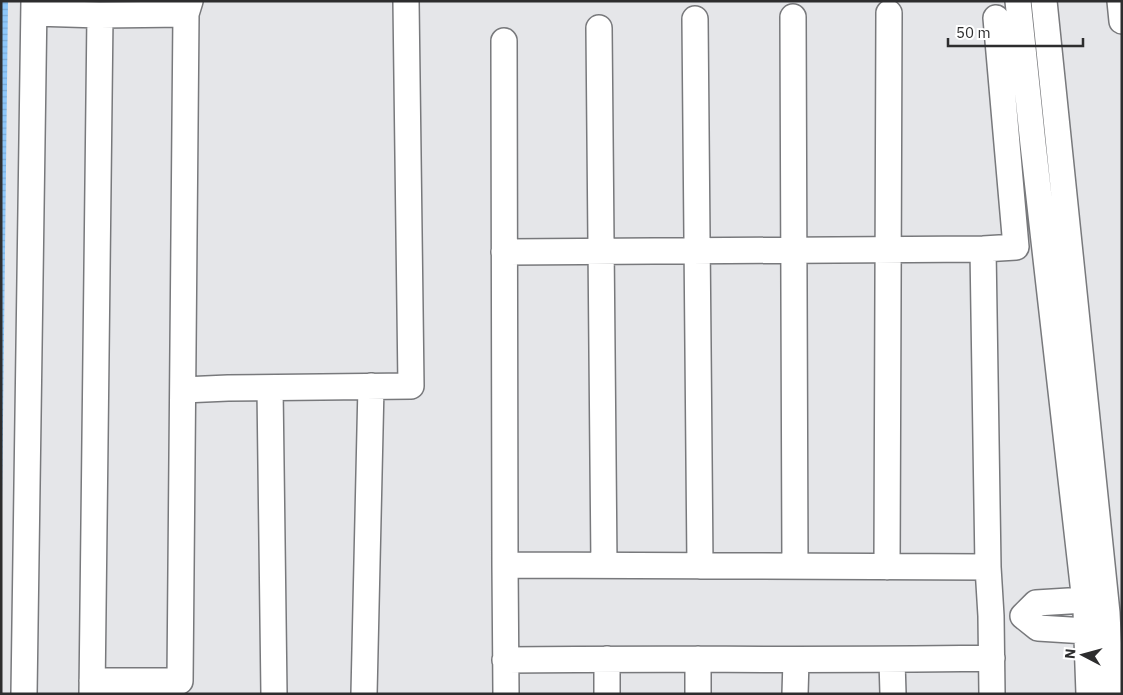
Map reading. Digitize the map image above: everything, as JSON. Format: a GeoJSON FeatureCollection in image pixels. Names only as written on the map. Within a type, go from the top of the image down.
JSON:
{"type":"FeatureCollection","features":[{"type":"Feature","properties":{"kind":"street"},"geometry":{"type":"LineString","coordinates":[[182,390],[411,386],[406,1]]}},
{"type":"Feature","properties":{"kind":"street"},"geometry":{"type":"LineString","coordinates":[[1018,1],[1085,600],[1089,694]]}},
{"type":"Feature","properties":{"kind":"street"},"geometry":{"type":"LineString","coordinates":[[1044,1],[1107,613],[1111,694]]}},
{"type":"Feature","properties":{"kind":"street"},"geometry":{"type":"LineString","coordinates":[[1120,1],[1122,21]]}},
{"type":"Feature","properties":{"kind":"street"},"geometry":{"type":"LineString","coordinates":[[24,694],[34,7],[100,15],[188,8],[180,681],[92,688],[100,15]]}},
{"type":"Feature","properties":{"kind":"street"},"geometry":{"type":"LineString","coordinates":[[887,566],[889,13]]}},
{"type":"Feature","properties":{"kind":"street"},"geometry":{"type":"LineString","coordinates":[[793,17],[795,566]]}},
{"type":"Feature","properties":{"kind":"street"},"geometry":{"type":"LineString","coordinates":[[504,252],[983,249],[1016,247],[996,18]]}},
{"type":"Feature","properties":{"kind":"street"},"geometry":{"type":"LineString","coordinates":[[695,19],[700,566]]}},
{"type":"Feature","properties":{"kind":"street"},"geometry":{"type":"LineString","coordinates":[[599,28],[604,565]]}},
{"type":"Feature","properties":{"kind":"street"},"geometry":{"type":"LineString","coordinates":[[504,41],[506,694]]}},
{"type":"Feature","properties":{"kind":"street"},"geometry":{"type":"LineString","coordinates":[[983,249],[992,694]]}},
{"type":"Feature","properties":{"kind":"street"},"geometry":{"type":"LineString","coordinates":[[364,694],[371,386]]}},
{"type":"Feature","properties":{"kind":"street"},"geometry":{"type":"LineString","coordinates":[[270,388],[274,694]]}},
{"type":"Feature","properties":{"kind":"street"},"geometry":{"type":"LineString","coordinates":[[505,565],[988,567]]}},
{"type":"Feature","properties":{"kind":"street"},"geometry":{"type":"LineString","coordinates":[[1023,616],[1036,603],[1085,600]]}},
{"type":"Feature","properties":{"kind":"street"},"geometry":{"type":"LineString","coordinates":[[991,616],[1023,616],[1038,628],[1086,631]]}},
{"type":"Feature","properties":{"kind":"street"},"geometry":{"type":"LineString","coordinates":[[505,660],[892,660],[992,658]]}},
{"type":"Feature","properties":{"kind":"street"},"geometry":{"type":"LineString","coordinates":[[607,659],[608,694]]}},
{"type":"Feature","properties":{"kind":"street"},"geometry":{"type":"LineString","coordinates":[[698,659],[698,694]]}},
{"type":"Feature","properties":{"kind":"street"},"geometry":{"type":"LineString","coordinates":[[796,660],[796,694]]}},
{"type":"Feature","properties":{"kind":"street"},"geometry":{"type":"LineString","coordinates":[[892,660],[893,694]]}},
{"type":"Feature","properties":{"kind":"water"},"geometry":{"type":"Polygon","coordinates":[[[1,1],[8,1],[1,586],[1,1]]]}}]}
